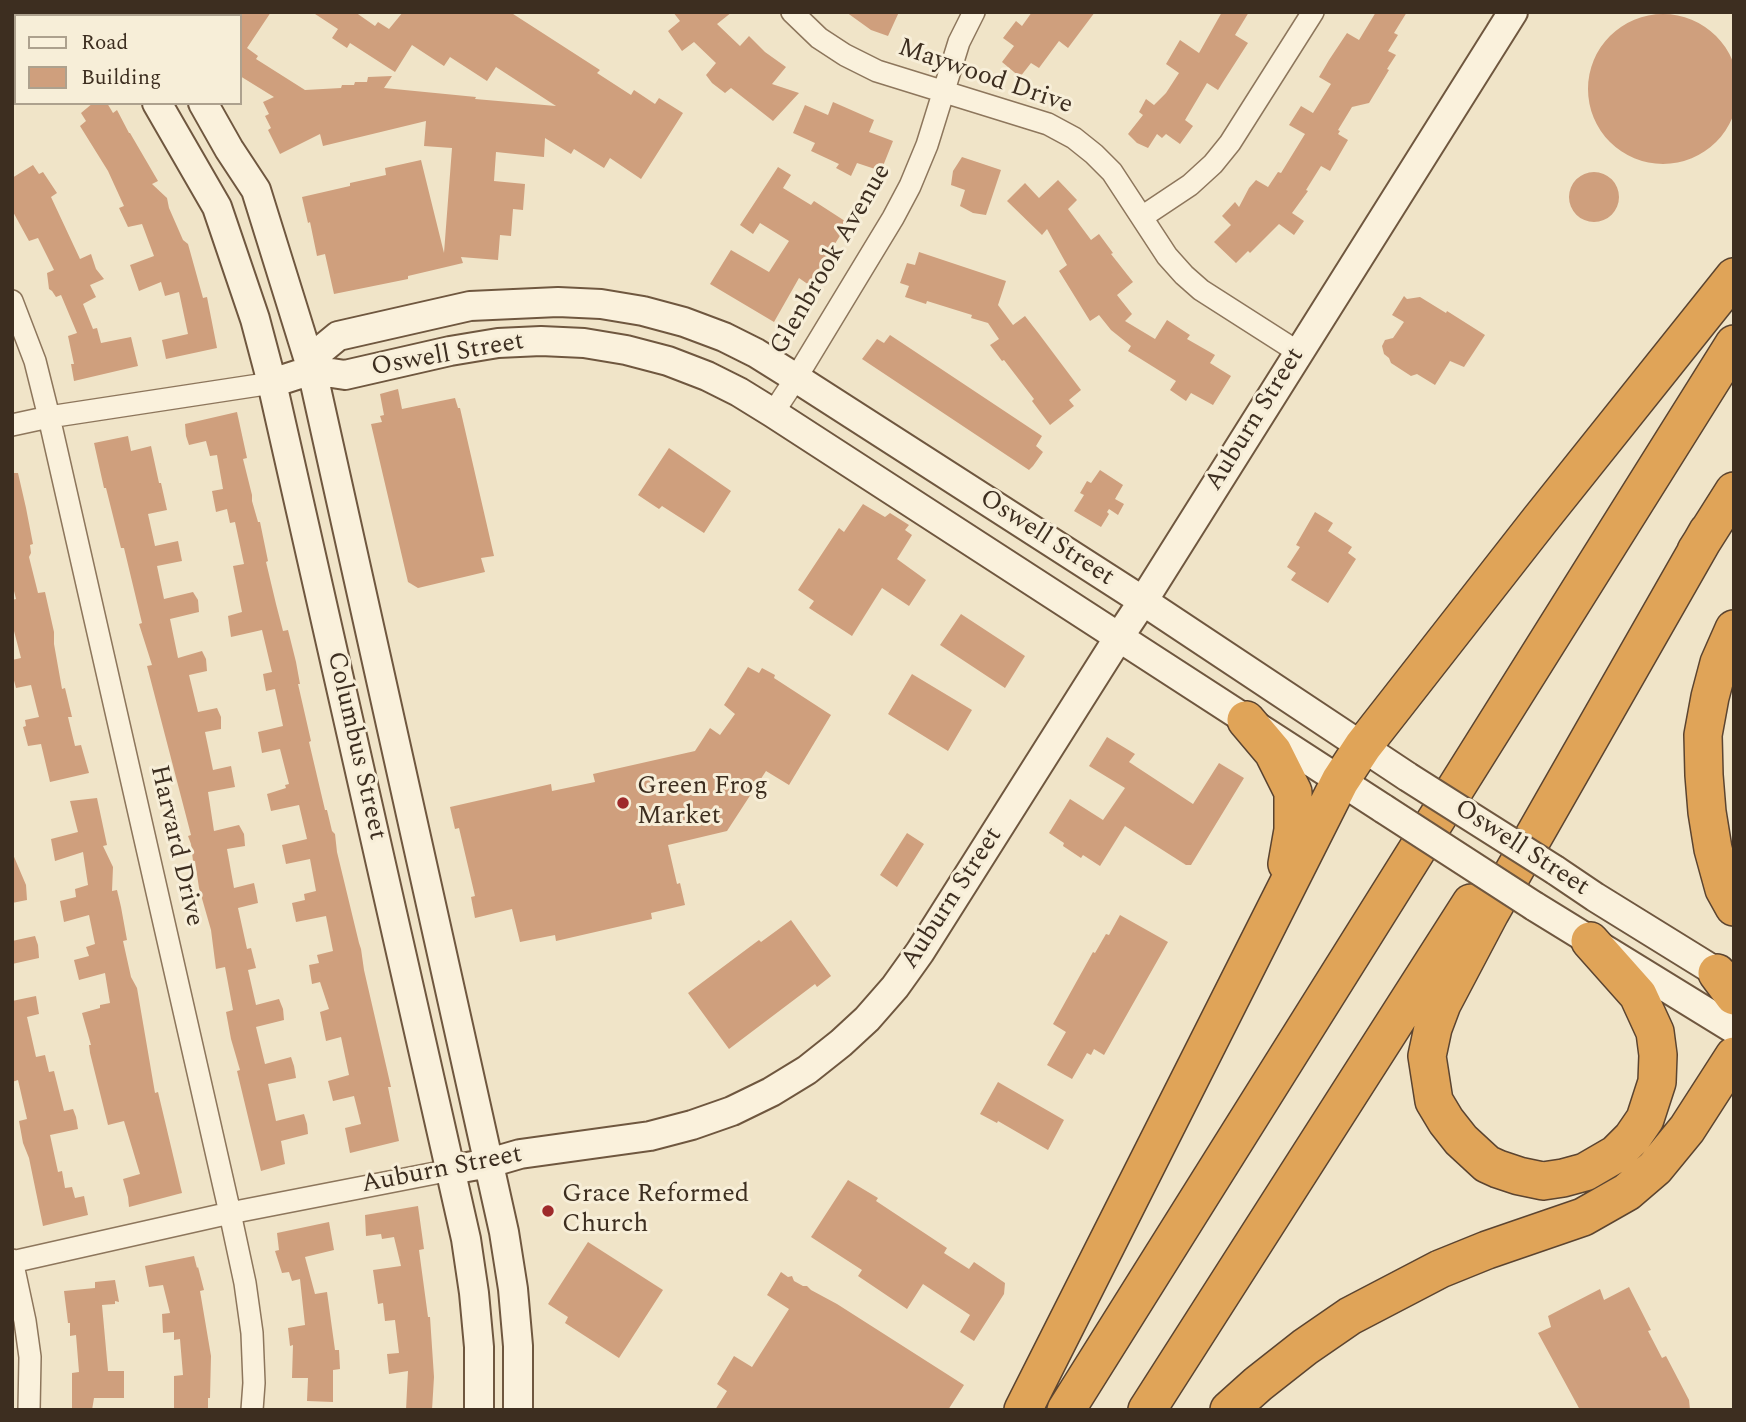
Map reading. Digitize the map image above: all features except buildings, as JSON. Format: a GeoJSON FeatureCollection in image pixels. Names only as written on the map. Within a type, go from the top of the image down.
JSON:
{"type":"FeatureCollection","features":[{"type":"Feature","properties":{"kind":"highway"},"geometry":{"type":"LineString","coordinates":[[1023,1410],[1340,781],[1363,746],[1734,277]]}},
{"type":"Feature","properties":{"kind":"highway"},"geometry":{"type":"LineString","coordinates":[[1066,1410],[1734,344]]}},
{"type":"Feature","properties":{"kind":"highway"},"geometry":{"type":"LineString","coordinates":[[1147,1410],[1734,491]]}},
{"type":"Feature","properties":{"kind":"highway"},"geometry":{"type":"LineString","coordinates":[[1590,941],[1638,995],[1655,1032],[1657,1082],[1645,1119],[1632,1138],[1616,1154],[1585,1172],[1543,1181],[1498,1169],[1487,1164],[1461,1140],[1434,1101],[1427,1056],[1433,1028],[1442,1004],[1490,913],[1708,531]]}},
{"type":"Feature","properties":{"kind":"highway"},"geometry":{"type":"LineString","coordinates":[[1734,629],[1719,663],[1703,735],[1707,812],[1713,849],[1724,889],[1734,907]]}},
{"type":"Feature","properties":{"kind":"highway"},"geometry":{"type":"LineString","coordinates":[[1246,720],[1273,752],[1293,792],[1293,830],[1279,901]]}},
{"type":"Feature","properties":{"kind":"highway"},"geometry":{"type":"LineString","coordinates":[[1229,1410],[1305,1347],[1350,1316],[1440,1269],[1583,1217],[1627,1192],[1655,1168],[1688,1129],[1734,1056]]}},
{"type":"Feature","properties":{"kind":"main road","name":"Auburn Street"},"geometry":{"type":"LineString","coordinates":[[451,1170],[520,1154],[650,1136],[732,1111],[807,1070],[841,1043],[874,1011],[920,952],[1513,12]]}},
{"type":"Feature","properties":{"kind":"main road","name":"Columbus Street"},"geometry":{"type":"LineString","coordinates":[[158,105],[218,207],[256,319],[272,383],[466,1239],[479,1348],[479,1410]]}},
{"type":"Feature","properties":{"kind":"main road","name":"Columbus Street"},"geometry":{"type":"LineString","coordinates":[[204,105],[256,190],[312,370],[504,1232],[518,1346],[518,1410]]}},
{"type":"Feature","properties":{"kind":"main road","name":"Oswell Street"},"geometry":{"type":"LineString","coordinates":[[312,370],[321,350],[338,337],[470,306],[558,302],[601,304],[643,311],[724,337],[796,378],[1143,601],[1728,984]]}},
{"type":"Feature","properties":{"kind":"main road","name":"Oswell Street"},"geometry":{"type":"LineString","coordinates":[[272,383],[312,370],[345,375],[450,351],[498,343],[541,341],[584,343],[626,350],[668,361],[707,376],[773,413],[1534,906],[1734,1029]]}},
{"type":"Feature","properties":{"kind":"street","name":"Maywood Drive"},"geometry":{"type":"LineString","coordinates":[[792,12],[819,38],[877,71],[1048,124],[1074,138],[1112,172],[1167,256],[1184,275],[1201,290],[1298,352]]}},
{"type":"Feature","properties":{"kind":"street","name":"Glenbrook Avenue"},"geometry":{"type":"LineString","coordinates":[[773,413],[910,186],[927,145],[959,41],[974,12]]}},
{"type":"Feature","properties":{"kind":"street"},"geometry":{"type":"LineString","coordinates":[[1142,217],[1190,185],[1213,164],[1230,143],[1313,12]]}},
{"type":"Feature","properties":{"kind":"street","name":"Harvard Drive"},"geometry":{"type":"LineString","coordinates":[[12,301],[35,361],[49,417],[230,1213],[245,1283],[251,1333],[254,1383],[252,1410]]}},
{"type":"Feature","properties":{"kind":"street","name":"Oswell Street"},"geometry":{"type":"LineString","coordinates":[[12,425],[272,383]]}},
{"type":"Feature","properties":{"kind":"street","name":"Auburn Street"},"geometry":{"type":"LineString","coordinates":[[12,1262],[230,1213],[451,1170]]}},
{"type":"Feature","properties":{"kind":"street"},"geometry":{"type":"LineString","coordinates":[[12,1262],[30,1357],[29,1410]]}},
{"type":"Feature","properties":{"kind":"place","name":"Green Frog Market"},"geometry":{"type":"Point","coordinates":[623,803]}},
{"type":"Feature","properties":{"kind":"place","name":"Grace Reformed Church"},"geometry":{"type":"Point","coordinates":[548,1211]}}]}
